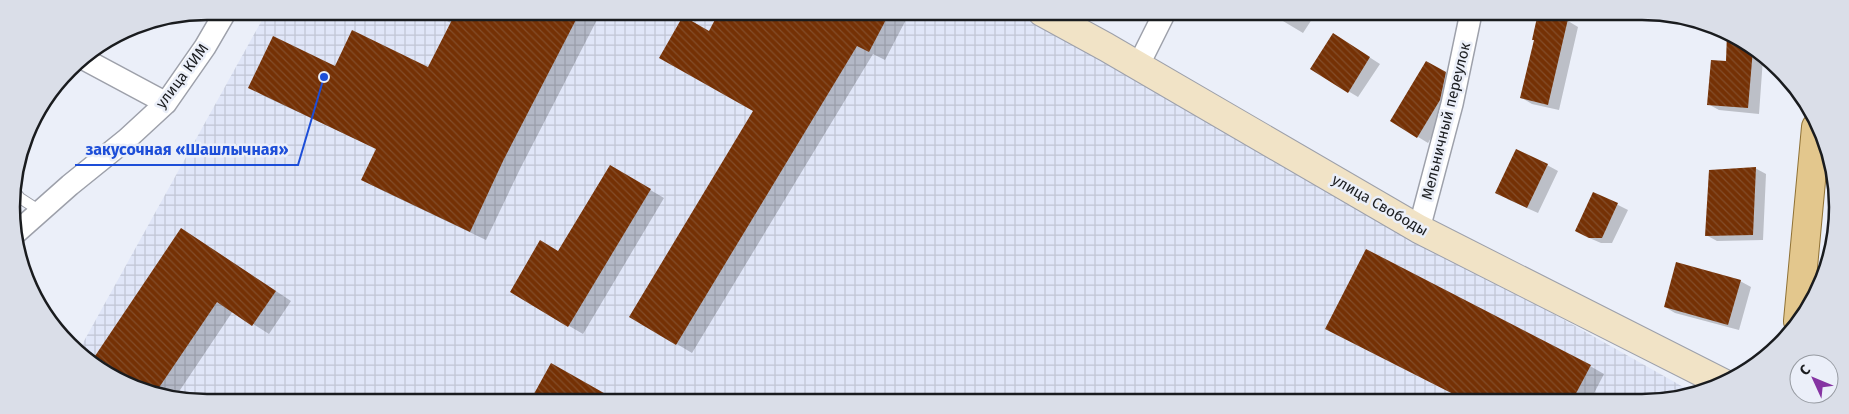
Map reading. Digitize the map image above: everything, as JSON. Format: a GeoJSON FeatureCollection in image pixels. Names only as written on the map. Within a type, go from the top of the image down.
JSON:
{"type":"FeatureCollection","features":[{"type":"Feature","properties":{"kind":"main road"},"geometry":{"type":"LineString","coordinates":[[1799,307],[1815,135]]}},
{"type":"Feature","properties":{"kind":"street","name":"улица КИМ"},"geometry":{"type":"LineString","coordinates":[[21,228],[126,139],[166,102],[205,47],[221,20]]}},
{"type":"Feature","properties":{"kind":"street","name":"улица Свободы"},"geometry":{"type":"LineString","coordinates":[[1056,20],[1419,229],[1716,379]]}},
{"type":"Feature","properties":{"kind":"street"},"geometry":{"type":"LineString","coordinates":[[1138,66],[1161,20]]}},
{"type":"Feature","properties":{"kind":"street","name":"Мельничный переулок"},"geometry":{"type":"LineString","coordinates":[[1419,229],[1452,104],[1470,20]]}},
{"type":"Feature","properties":{"kind":"street"},"geometry":{"type":"LineString","coordinates":[[89,62],[166,102]]}},
{"type":"Feature","properties":{"kind":"lane"},"geometry":{"type":"LineString","coordinates":[[20,198],[40,211]]}},
{"type":"Feature","properties":{"kind":"shaded area"},"geometry":{"type":"Polygon","coordinates":[[[262,20],[1031,20],[1686,389],[1654,394],[195,394],[159,388],[135,380],[113,369],[81,345],[262,20]]]}},
{"type":"Feature","properties":{"kind":"building"},"geometry":{"type":"Polygon","coordinates":[[[452,20],[576,20],[504,159],[470,232],[361,180],[376,149],[248,88],[273,36],[335,66],[352,30],[428,67],[452,20]]]}},
{"type":"Feature","properties":{"kind":"building"},"geometry":{"type":"Polygon","coordinates":[[[681,20],[690,20],[709,31],[715,20],[886,20],[869,52],[857,46],[676,345],[629,317],[753,111],[659,58],[681,20]]]}},
{"type":"Feature","properties":{"kind":"building"},"geometry":{"type":"Polygon","coordinates":[[[1536,20],[1568,20],[1548,105],[1520,98],[1534,40],[1532,40],[1536,20]]]}},
{"type":"Feature","properties":{"kind":"building"},"geometry":{"type":"Polygon","coordinates":[[[1333,33],[1370,57],[1348,93],[1310,69],[1333,33]]]}},
{"type":"Feature","properties":{"kind":"building"},"geometry":{"type":"Polygon","coordinates":[[[1727,40],[1752,56],[1748,108],[1707,105],[1711,60],[1726,61],[1727,40]]]}},
{"type":"Feature","properties":{"kind":"building"},"geometry":{"type":"Polygon","coordinates":[[[1426,61],[1446,72],[1440,100],[1417,138],[1390,121],[1426,61]]]}},
{"type":"Feature","properties":{"kind":"building"},"geometry":{"type":"Polygon","coordinates":[[[1516,149],[1548,164],[1527,208],[1495,193],[1516,149]]]}},
{"type":"Feature","properties":{"kind":"building"},"geometry":{"type":"Polygon","coordinates":[[[610,165],[651,189],[568,327],[510,292],[540,240],[558,251],[610,165]]]}},
{"type":"Feature","properties":{"kind":"building"},"geometry":{"type":"Polygon","coordinates":[[[1756,167],[1753,235],[1705,236],[1709,170],[1756,167]]]}},
{"type":"Feature","properties":{"kind":"building"},"geometry":{"type":"Polygon","coordinates":[[[1593,192],[1618,203],[1602,238],[1589,238],[1575,231],[1593,192]]]}},
{"type":"Feature","properties":{"kind":"building"},"geometry":{"type":"Polygon","coordinates":[[[181,228],[276,291],[252,326],[217,302],[159,388],[124,375],[95,356],[181,228]]]}},
{"type":"Feature","properties":{"kind":"building"},"geometry":{"type":"Polygon","coordinates":[[[1366,249],[1591,365],[1576,394],[1453,394],[1325,329],[1366,249]]]}},
{"type":"Feature","properties":{"kind":"building"},"geometry":{"type":"Polygon","coordinates":[[[1676,262],[1741,280],[1728,325],[1664,307],[1676,262]]]}},
{"type":"Feature","properties":{"kind":"building"},"geometry":{"type":"Polygon","coordinates":[[[551,363],[606,394],[534,394],[551,363]]]}},
{"type":"Feature","properties":{"kind":"place","name":"закусочная «Шашлычная»"},"geometry":{"type":"Point","coordinates":[324,77]}}]}
